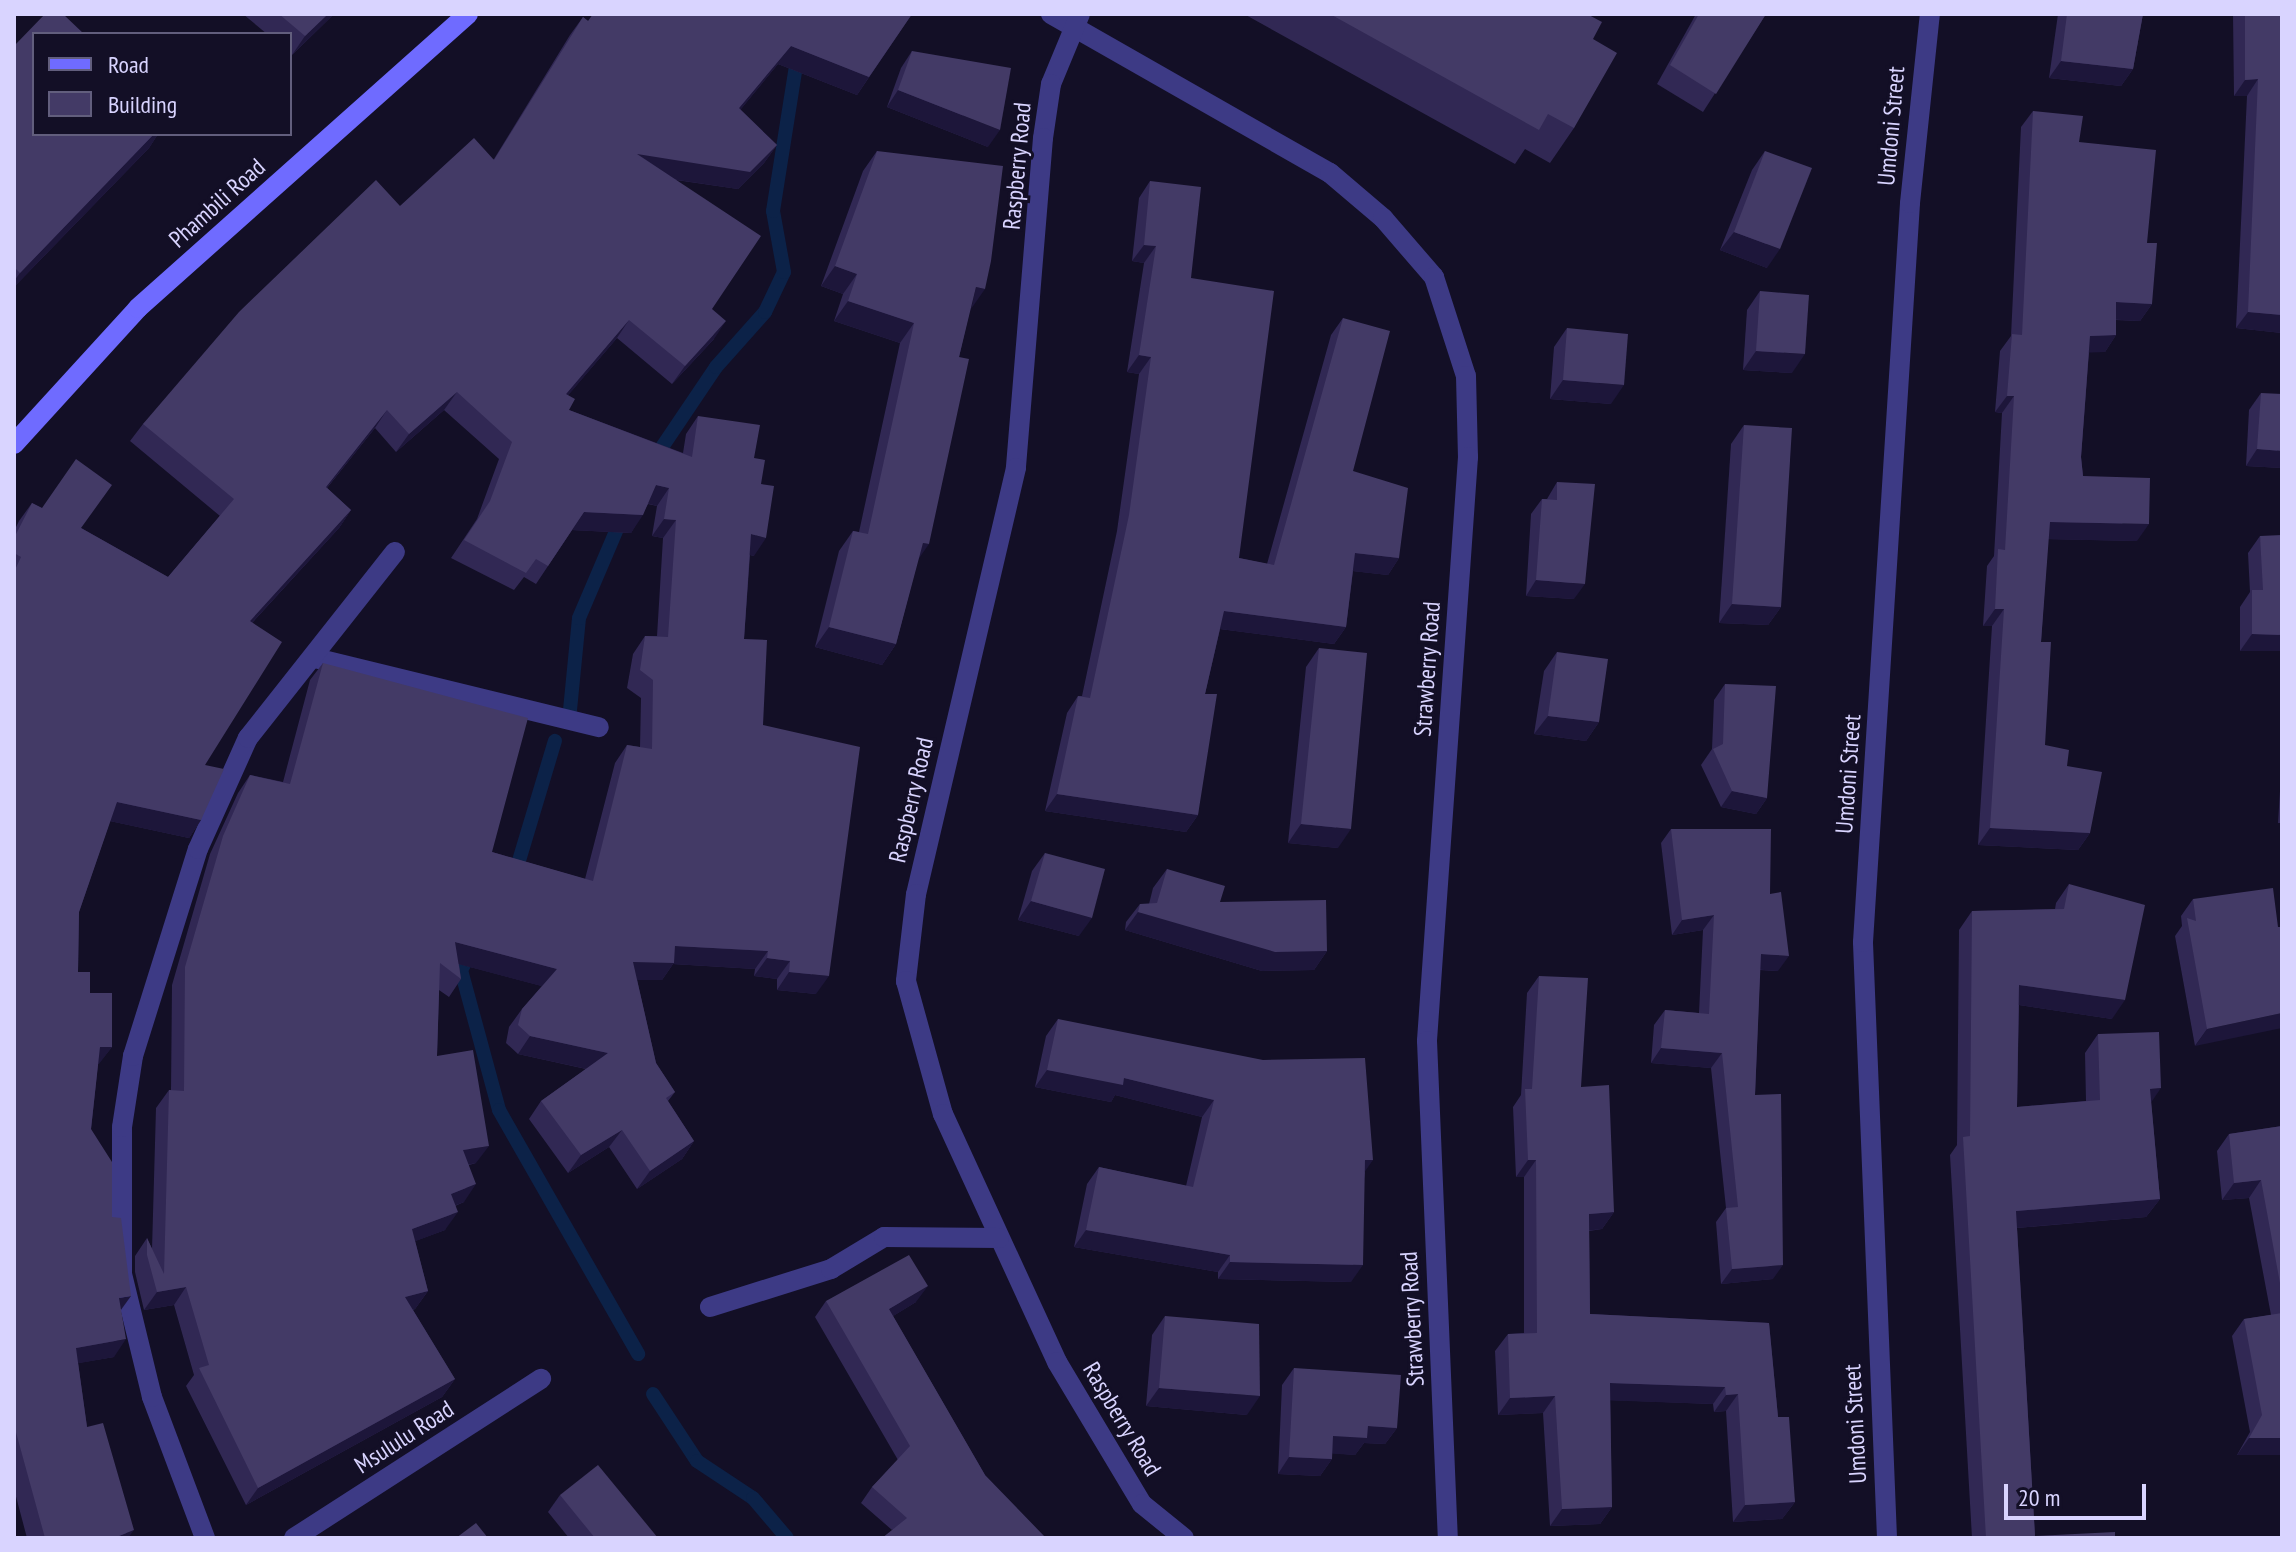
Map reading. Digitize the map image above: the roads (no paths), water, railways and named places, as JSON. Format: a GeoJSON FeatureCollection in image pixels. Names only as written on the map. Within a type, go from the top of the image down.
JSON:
{"type":"FeatureCollection","features":[{"type":"Feature","properties":{"kind":"street","name":"Phambili Road"},"geometry":{"type":"LineString","coordinates":[[14,444],[138,308],[468,14]]}},
{"type":"Feature","properties":{"kind":"street","name":"Strawberry Road"},"geometry":{"type":"LineString","coordinates":[[1051,14],[1076,21],[1330,173],[1383,218],[1434,277],[1466,376],[1468,457],[1427,1041],[1448,1538]]}},
{"type":"Feature","properties":{"kind":"street","name":"Umdoni Street"},"geometry":{"type":"LineString","coordinates":[[1887,1538],[1863,942],[1910,203],[1930,14]]}},
{"type":"Feature","properties":{"kind":"street","name":"Raspberry Road"},"geometry":{"type":"LineString","coordinates":[[1076,21],[1051,84],[1043,138],[1016,468],[907,944],[906,981],[923,1058],[999,1238],[1057,1362],[1142,1504],[1184,1538]]}},
{"type":"Feature","properties":{"kind":"street"},"geometry":{"type":"LineString","coordinates":[[205,1538],[152,1397],[122,1274],[122,1127],[133,1056],[198,849],[248,738],[315,658],[395,552]]}},
{"type":"Feature","properties":{"kind":"street"},"geometry":{"type":"LineString","coordinates":[[315,658],[599,727]]}},
{"type":"Feature","properties":{"kind":"street"},"geometry":{"type":"LineString","coordinates":[[710,1307],[831,1269],[884,1237],[999,1238]]}},
{"type":"Feature","properties":{"kind":"street","name":"Msululu Road"},"geometry":{"type":"LineString","coordinates":[[294,1538],[541,1379]]}},
{"type":"Feature","properties":{"kind":"waterway"},"geometry":{"type":"LineString","coordinates":[[652,462],[716,367],[765,312],[784,272],[773,211],[798,54]]}},
{"type":"Feature","properties":{"kind":"waterway"},"geometry":{"type":"LineString","coordinates":[[570,710],[579,618],[623,515]]}},
{"type":"Feature","properties":{"kind":"waterway"},"geometry":{"type":"LineString","coordinates":[[515,874],[555,741]]}},
{"type":"Feature","properties":{"kind":"waterway"},"geometry":{"type":"LineString","coordinates":[[471,952],[461,970],[499,1110],[638,1354]]}},
{"type":"Feature","properties":{"kind":"waterway"},"geometry":{"type":"LineString","coordinates":[[653,1394],[697,1461],[753,1498],[787,1538]]}}]}
